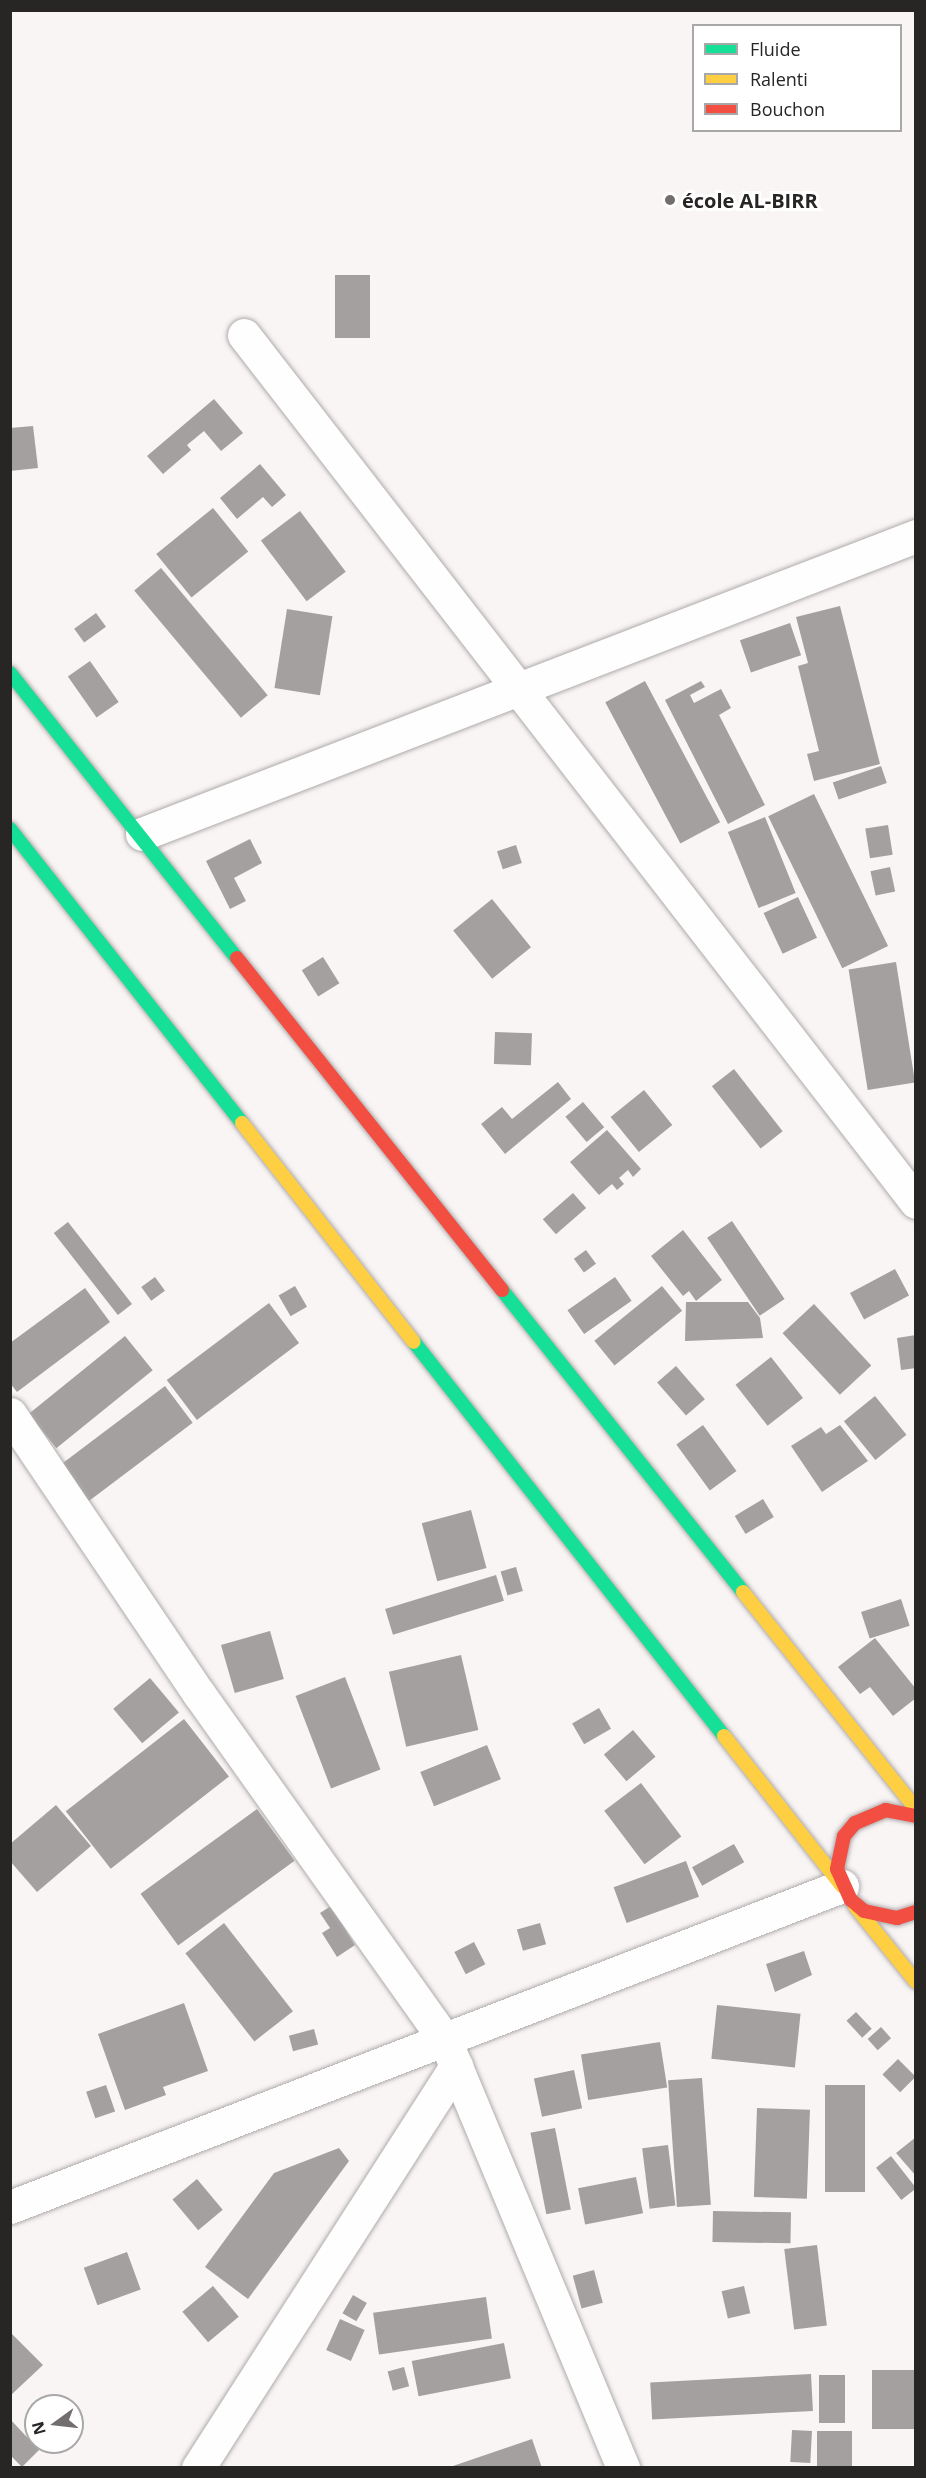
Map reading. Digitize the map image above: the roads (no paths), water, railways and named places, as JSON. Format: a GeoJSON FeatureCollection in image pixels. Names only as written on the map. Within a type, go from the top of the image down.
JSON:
{"type":"FeatureCollection","features":[{"type":"Feature","properties":{"kind":"street"},"geometry":{"type":"LineString","coordinates":[[244,335],[915,1202]]}},
{"type":"Feature","properties":{"kind":"street"},"geometry":{"type":"LineString","coordinates":[[142,834],[915,536]]}},
{"type":"Feature","properties":{"kind":"street"},"geometry":{"type":"LineString","coordinates":[[10,673],[142,834],[862,1746],[915,1809]]}},
{"type":"Feature","properties":{"kind":"street"},"geometry":{"type":"LineString","coordinates":[[12,837],[915,1982]]}},
{"type":"Feature","properties":{"kind":"street"},"geometry":{"type":"LineString","coordinates":[[10,1414],[199,1694],[451,2053],[622,2468]]}},
{"type":"Feature","properties":{"kind":"street"},"geometry":{"type":"LineString","coordinates":[[915,1816],[886,1810],[855,1823],[838,1852],[846,1893],[880,1917],[897,1918],[915,1912]]}},
{"type":"Feature","properties":{"kind":"street"},"geometry":{"type":"LineString","coordinates":[[10,2207],[451,2053],[846,1893]]}},
{"type":"Feature","properties":{"kind":"street"},"geometry":{"type":"LineString","coordinates":[[198,2468],[451,2053]]}},
{"type":"Feature","properties":{"kind":"place","name":"école AL-BIRR"},"geometry":{"type":"Point","coordinates":[670,200]}}]}
